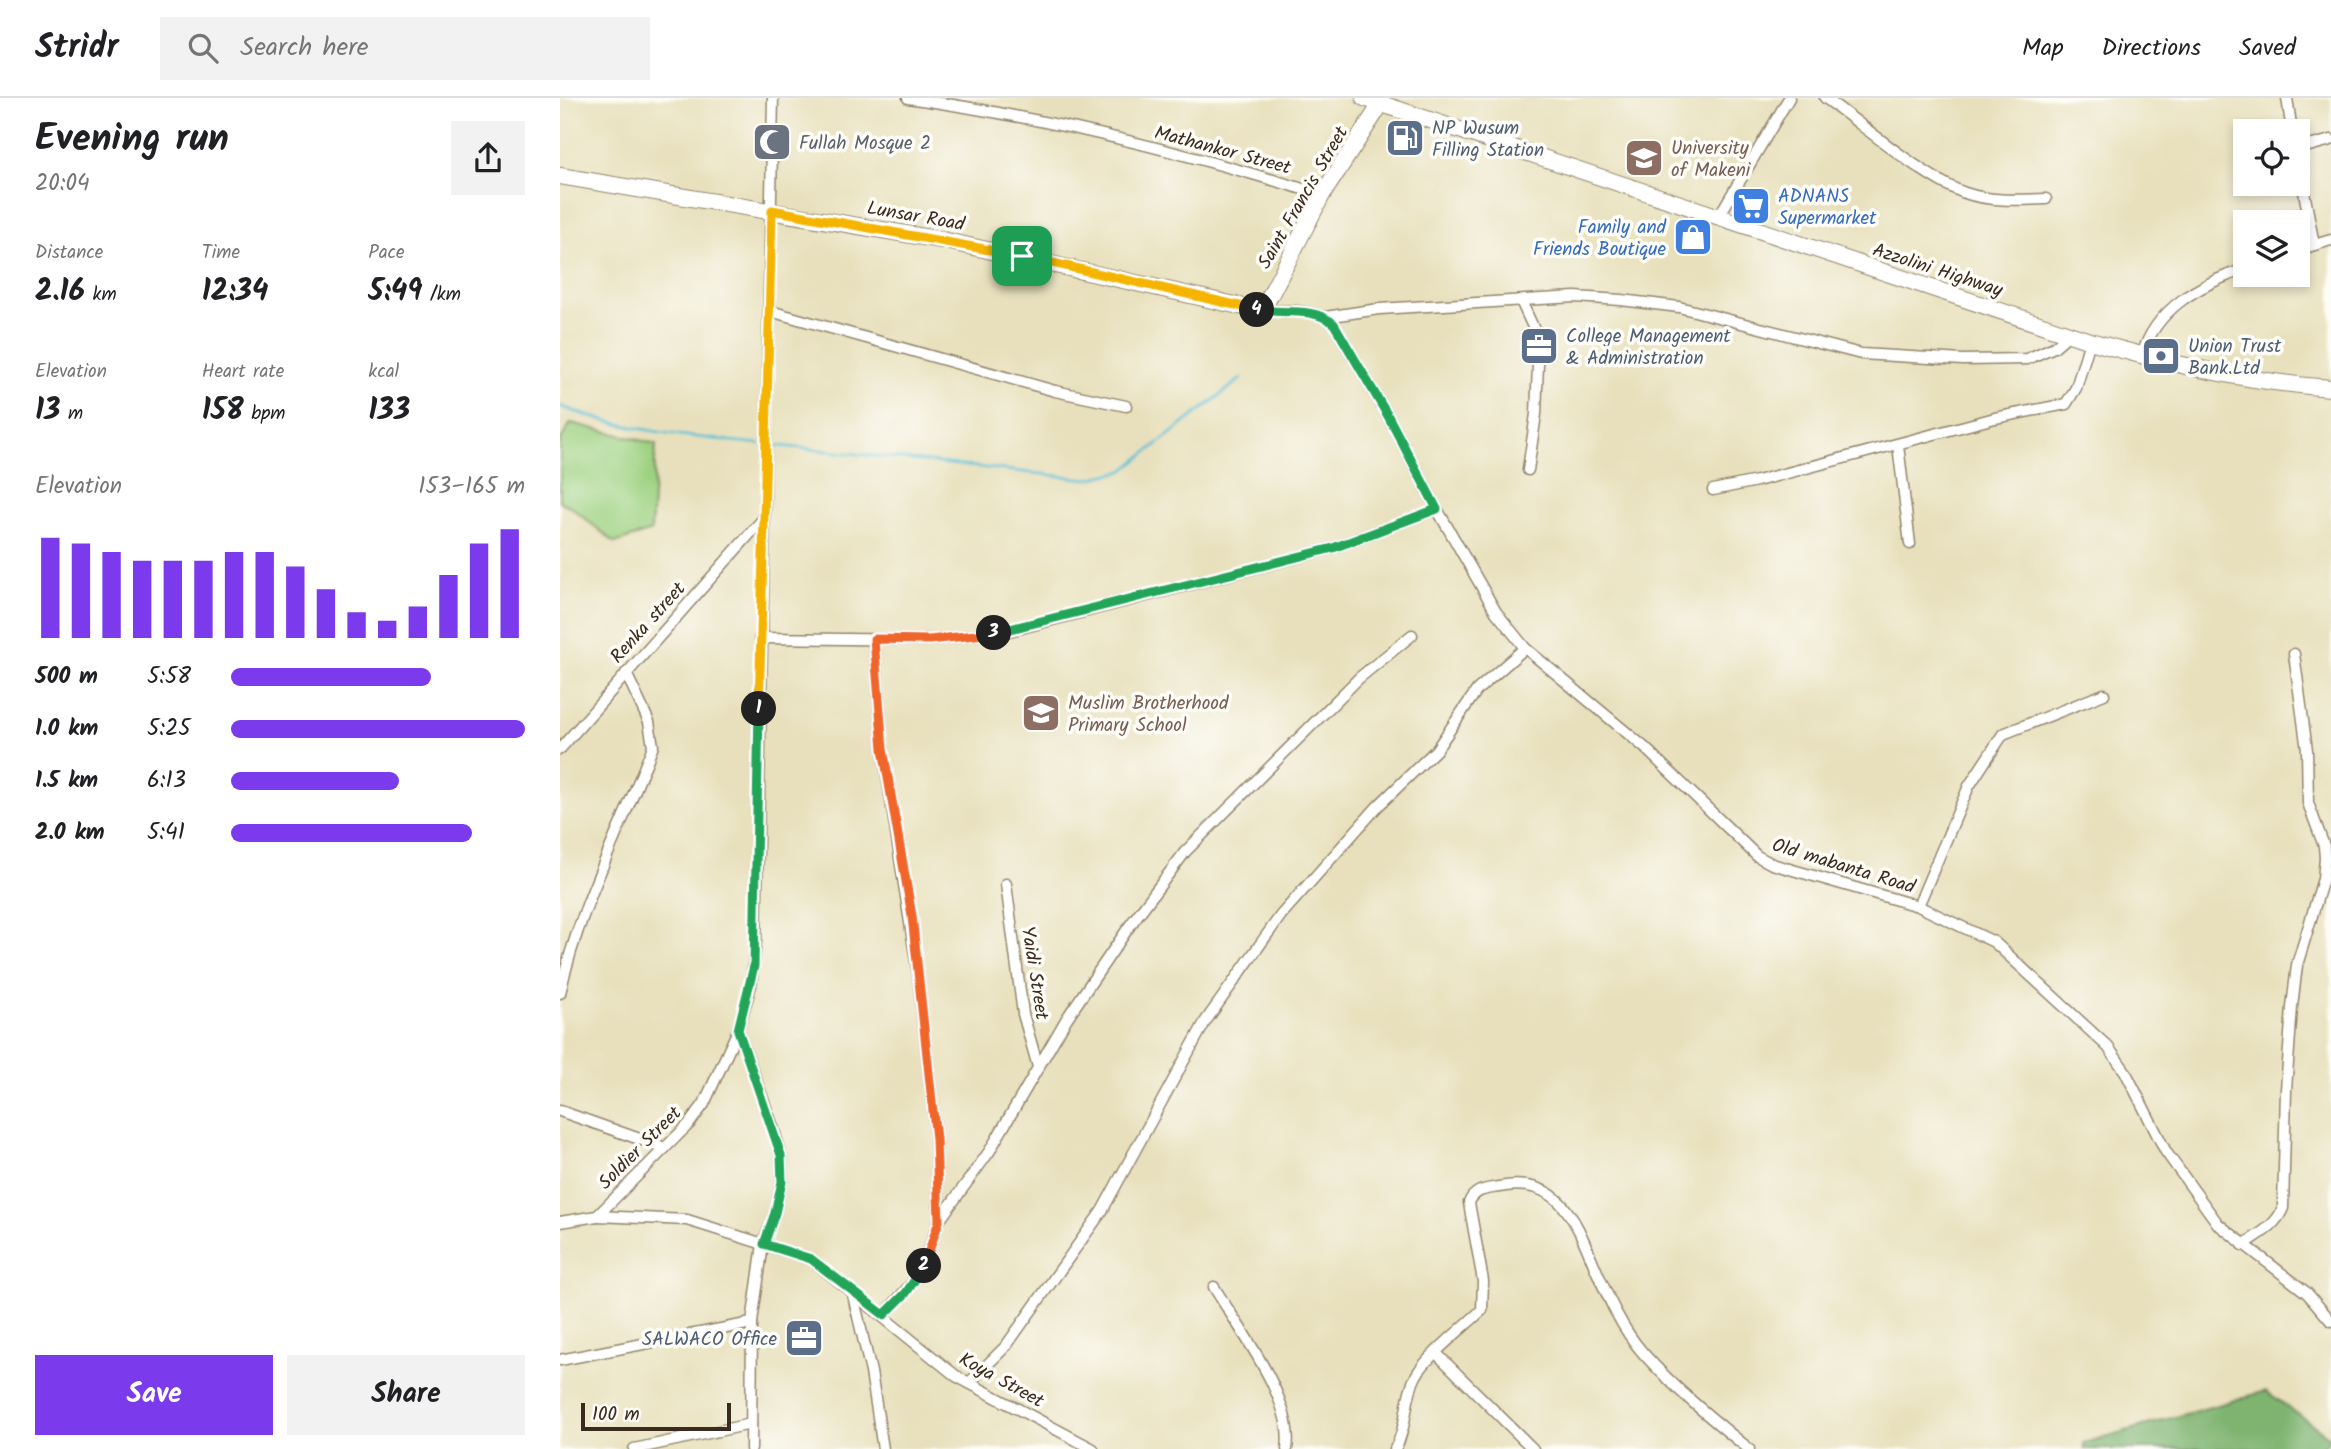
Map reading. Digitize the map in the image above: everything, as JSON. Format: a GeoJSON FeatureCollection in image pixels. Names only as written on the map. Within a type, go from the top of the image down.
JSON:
{"type":"FeatureCollection","features":[{"type":"Feature","properties":{"kind":"main road","name":"Azzolini Highway"},"geometry":{"type":"LineString","coordinates":[[1364,98],[2090,341],[2142,356],[2244,379],[2331,388]]}},
{"type":"Feature","properties":{"kind":"main road","name":"Saint Francis Street"},"geometry":{"type":"LineString","coordinates":[[1262,311],[1322,195],[1381,104]]}},
{"type":"Feature","properties":{"kind":"main road","name":"Lunsar Road"},"geometry":{"type":"LineString","coordinates":[[560,176],[772,210],[1022,256],[1262,311]]}},
{"type":"Feature","properties":{"kind":"street","name":"Soldier Street"},"geometry":{"type":"LineString","coordinates":[[560,1222],[597,1216],[705,1104],[738,1030],[754,966],[773,98]]}},
{"type":"Feature","properties":{"kind":"street","name":"Mathankor Street"},"geometry":{"type":"LineString","coordinates":[[908,98],[1114,138],[1254,174],[1322,195]]}},
{"type":"Feature","properties":{"kind":"street"},"geometry":{"type":"LineString","coordinates":[[1719,215],[1788,98]]}},
{"type":"Feature","properties":{"kind":"street"},"geometry":{"type":"LineString","coordinates":[[1825,98],[1934,176],[1964,192],[1995,200],[2046,199]]}},
{"type":"Feature","properties":{"kind":"street"},"geometry":{"type":"LineString","coordinates":[[2287,98],[2290,119]]}},
{"type":"Feature","properties":{"kind":"street"},"geometry":{"type":"LineString","coordinates":[[2310,146],[2331,140]]}},
{"type":"Feature","properties":{"kind":"street"},"geometry":{"type":"LineString","coordinates":[[2305,196],[2314,245]]}},
{"type":"Feature","properties":{"kind":"street"},"geometry":{"type":"LineString","coordinates":[[2310,246],[2331,240]]}},
{"type":"Feature","properties":{"kind":"street"},"geometry":{"type":"LineString","coordinates":[[2142,356],[2150,331],[2177,304],[2197,289],[2233,274]]}},
{"type":"Feature","properties":{"kind":"street"},"geometry":{"type":"LineString","coordinates":[[1262,311],[1325,317],[1379,309],[1574,298],[1679,307],[1819,345],[1861,354],[1908,358],[2027,359],[2043,354],[2069,334]]}},
{"type":"Feature","properties":{"kind":"street"},"geometry":{"type":"LineString","coordinates":[[1521,301],[1539,340],[1538,387],[1528,470]]}},
{"type":"Feature","properties":{"kind":"street"},"geometry":{"type":"LineString","coordinates":[[770,311],[1055,391],[1126,405]]}},
{"type":"Feature","properties":{"kind":"street","name":"Old mabanta Road"},"geometry":{"type":"LineString","coordinates":[[1325,317],[1350,349],[1481,589],[1525,648],[1644,747],[1757,856],[1772,864],[1918,906],[1994,942],[2108,1047],[2126,1071],[2166,1152],[2218,1224],[2306,1293],[2331,1321]]}},
{"type":"Feature","properties":{"kind":"street"},"geometry":{"type":"LineString","coordinates":[[1713,490],[1898,445],[1995,418],[2066,404],[2076,388],[2090,341]]}},
{"type":"Feature","properties":{"kind":"street"},"geometry":{"type":"LineString","coordinates":[[1898,445],[1910,544]]}},
{"type":"Feature","properties":{"kind":"street"},"geometry":{"type":"LineString","coordinates":[[760,638],[929,640],[1005,632],[1333,548],[1437,509]]}},
{"type":"Feature","properties":{"kind":"street","name":"Renka street"},"geometry":{"type":"LineString","coordinates":[[560,749],[763,519]]}},
{"type":"Feature","properties":{"kind":"street"},"geometry":{"type":"LineString","coordinates":[[884,1315],[921,1273],[939,1221],[989,1152],[1038,1067],[1130,924],[1185,852],[1359,678],[1412,635]]}},
{"type":"Feature","properties":{"kind":"street"},"geometry":{"type":"LineString","coordinates":[[874,639],[883,749],[918,974],[936,1139],[939,1221]]}},
{"type":"Feature","properties":{"kind":"street"},"geometry":{"type":"LineString","coordinates":[[969,1383],[1013,1337],[1058,1268],[1102,1211],[1206,1022],[1281,915],[1377,807],[1436,750],[1477,690],[1525,648]]}},
{"type":"Feature","properties":{"kind":"street"},"geometry":{"type":"LineString","coordinates":[[2243,1245],[2270,1227],[2283,1208],[2292,1007],[2297,965],[2323,879],[2324,846],[2308,803],[2307,750],[2294,654]]}},
{"type":"Feature","properties":{"kind":"street"},"geometry":{"type":"LineString","coordinates":[[560,993],[593,895],[653,746],[649,722],[626,673]]}},
{"type":"Feature","properties":{"kind":"street"},"geometry":{"type":"LineString","coordinates":[[1918,906],[1969,786],[2003,734],[2104,694]]}},
{"type":"Feature","properties":{"kind":"street","name":"Yaidi Street"},"geometry":{"type":"LineString","coordinates":[[1006,884],[1023,1014],[1038,1067]]}},
{"type":"Feature","properties":{"kind":"street"},"geometry":{"type":"LineString","coordinates":[[738,1030],[781,1155],[782,1182],[764,1244],[752,1323],[751,1449]]}},
{"type":"Feature","properties":{"kind":"street"},"geometry":{"type":"LineString","coordinates":[[560,1111],[665,1148]]}},
{"type":"Feature","properties":{"kind":"street"},"geometry":{"type":"LineString","coordinates":[[1395,1449],[1406,1423],[1411,1388],[1417,1373],[1482,1310],[1483,1281],[1469,1203],[1471,1196],[1480,1190],[1525,1184],[1538,1188],[1561,1203],[1578,1225],[1624,1328],[1642,1352],[1679,1391],[1749,1449]]}},
{"type":"Feature","properties":{"kind":"street","name":"Koya Street"},"geometry":{"type":"LineString","coordinates":[[597,1216],[687,1220],[811,1259],[884,1315],[937,1361],[969,1383],[1093,1449]]}},
{"type":"Feature","properties":{"kind":"street"},"geometry":{"type":"LineString","coordinates":[[1214,1287],[1268,1376],[1286,1420],[1287,1449]]}},
{"type":"Feature","properties":{"kind":"street"},"geometry":{"type":"LineString","coordinates":[[852,1291],[872,1372],[883,1449]]}},
{"type":"Feature","properties":{"kind":"street"},"geometry":{"type":"LineString","coordinates":[[560,1360],[752,1323]]}},
{"type":"Feature","properties":{"kind":"street"},"geometry":{"type":"LineString","coordinates":[[1437,1354],[1533,1449]]}},
{"type":"Feature","properties":{"kind":"street"},"geometry":{"type":"LineString","coordinates":[[634,1449],[751,1424]]}},
{"type":"Feature","properties":{"kind":"green space"},"geometry":{"type":"Polygon","coordinates":[[[571,423],[656,444],[651,531],[615,543],[570,506],[560,502],[560,441],[571,423]]]}},
{"type":"Feature","properties":{"kind":"green space"},"geometry":{"type":"Polygon","coordinates":[[[2266,1391],[2331,1438],[2321,1449],[2084,1449],[2084,1443],[2266,1391]]]}},
{"type":"Feature","properties":{"kind":"waterway"},"geometry":{"type":"LineString","coordinates":[[772,445],[1088,479],[1123,471],[1242,378]]}},
{"type":"Feature","properties":{"kind":"waterway"},"geometry":{"type":"LineString","coordinates":[[560,406],[633,427],[760,444]]}},
{"type":"Feature","properties":{"kind":"place","name":"NP Wusum Filling Station"},"geometry":{"type":"Point","coordinates":[1405,138]}},
{"type":"Feature","properties":{"kind":"place","name":"Fullah Mosque 2"},"geometry":{"type":"Point","coordinates":[772,142]}},
{"type":"Feature","properties":{"kind":"place","name":"University of Makeni"},"geometry":{"type":"Point","coordinates":[1644,158]}},
{"type":"Feature","properties":{"kind":"place","name":"ADNANS Supermarket"},"geometry":{"type":"Point","coordinates":[1751,206]}},
{"type":"Feature","properties":{"kind":"place","name":"Family and Friends Boutique"},"geometry":{"type":"Point","coordinates":[1693,237]}},
{"type":"Feature","properties":{"kind":"place","name":"College Management & Administration"},"geometry":{"type":"Point","coordinates":[1539,346]}},
{"type":"Feature","properties":{"kind":"place","name":"Union Trust Bank.Ltd"},"geometry":{"type":"Point","coordinates":[2161,356]}},
{"type":"Feature","properties":{"kind":"place","name":"Muslim Brotherhood Primary School"},"geometry":{"type":"Point","coordinates":[1041,713]}},
{"type":"Feature","properties":{"kind":"place","name":"SALWACO Office"},"geometry":{"type":"Point","coordinates":[804,1338]}},
{"type":"Feature","properties":{"kind":"route"},"geometry":{"type":"LineString","coordinates":[[772,210],[1022,256],[1235,306],[1262,311],[1310,313],[1325,317],[1344,338],[1437,509],[1388,530],[1333,548],[1005,632],[929,640],[874,639],[883,749],[912,916],[936,1139],[939,1221],[921,1273],[884,1315],[811,1259],[764,1244],[782,1182],[781,1155],[738,1030],[751,985],[756,941],[760,638],[772,210]]}}]}
